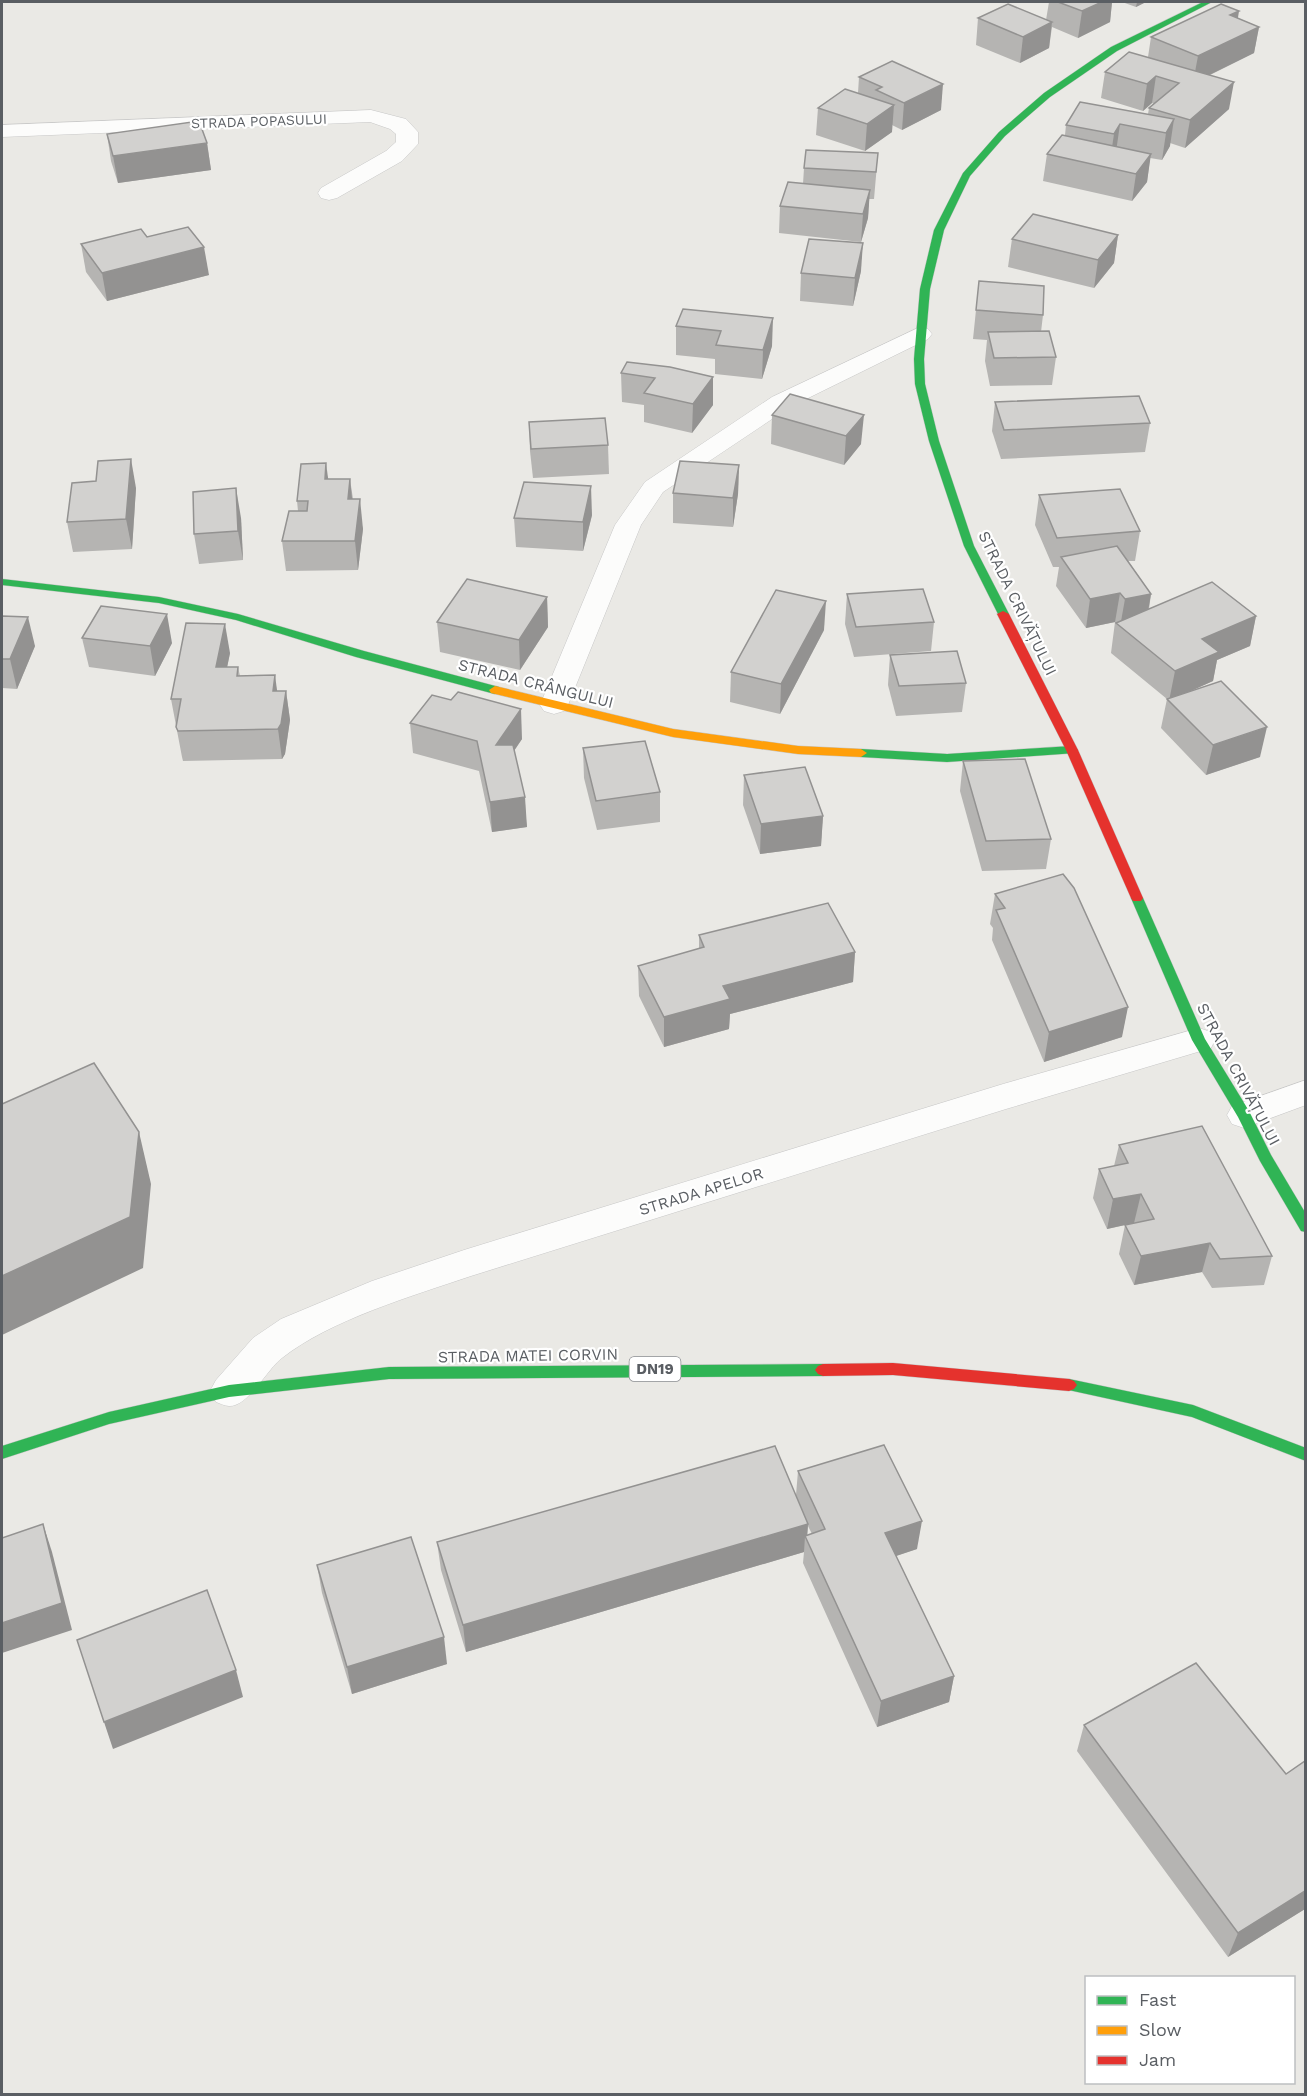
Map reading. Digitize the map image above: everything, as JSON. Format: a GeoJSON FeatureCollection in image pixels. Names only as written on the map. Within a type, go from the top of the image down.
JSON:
{"type":"FeatureCollection","features":[{"type":"Feature","properties":{"kind":"street","name":"STRADA CRIVĂȚULUI"},"geometry":{"type":"LineString","coordinates":[[1208,2],[1114,49],[1047,95],[1002,134],[966,175],[939,230],[925,289],[920,334],[920,384],[934,441],[969,546],[1072,750],[1198,1040],[1244,1115],[1264,1157],[1305,1227]]}},
{"type":"Feature","properties":{"kind":"street","name":"STRADA POPASULUI"},"geometry":{"type":"LineString","coordinates":[[2,131],[371,116],[398,124],[407,132],[407,144],[394,156],[329,193]]}},
{"type":"Feature","properties":{"kind":"street"},"geometry":{"type":"LineString","coordinates":[[554,705],[628,525],[654,487],[781,402],[920,334]]}},
{"type":"Feature","properties":{"kind":"street","name":"STRADA CRÂNGULUI"},"geometry":{"type":"LineString","coordinates":[[2,582],[159,600],[238,617],[360,654],[554,705],[673,732],[798,750],[947,758],[1072,750]]}},
{"type":"Feature","properties":{"kind":"street","name":"STRADA APELOR"},"geometry":{"type":"LineString","coordinates":[[229,1391],[266,1349],[294,1329],[385,1292],[475,1261],[958,1111],[1198,1040]]}},
{"type":"Feature","properties":{"kind":"street"},"geometry":{"type":"LineString","coordinates":[[1244,1115],[1305,1092]]}},
{"type":"Feature","properties":{"kind":"street","name":"STRADA MATEI CORVIN"},"geometry":{"type":"LineString","coordinates":[[2,1453],[109,1418],[229,1391],[389,1373],[893,1369],[1065,1383],[1193,1411],[1305,1455]]}},
{"type":"Feature","properties":{"kind":"building"},"geometry":{"type":"Polygon","coordinates":[[[1058,2],[1102,2],[1082,11],[1058,2]]]}},
{"type":"Feature","properties":{"kind":"building"},"geometry":{"type":"Polygon","coordinates":[[[1008,4],[1052,22],[1023,37],[978,18],[1008,4]]]}},
{"type":"Feature","properties":{"kind":"building"},"geometry":{"type":"Polygon","coordinates":[[[1221,4],[1239,11],[1230,15],[1259,27],[1198,56],[1151,37],[1221,4]]]}},
{"type":"Feature","properties":{"kind":"building"},"geometry":{"type":"Polygon","coordinates":[[[1129,52],[1234,82],[1190,120],[1149,108],[1179,83],[1156,76],[1147,84],[1105,72],[1129,52]]]}},
{"type":"Feature","properties":{"kind":"building"},"geometry":{"type":"Polygon","coordinates":[[[892,61],[943,84],[904,103],[876,90],[882,87],[859,77],[892,61]]]}},
{"type":"Feature","properties":{"kind":"building"},"geometry":{"type":"Polygon","coordinates":[[[845,89],[894,105],[867,124],[818,108],[845,89]]]}},
{"type":"Feature","properties":{"kind":"building"},"geometry":{"type":"Polygon","coordinates":[[[1080,102],[1174,119],[1166,133],[1120,124],[1114,134],[1066,125],[1080,102]]]}},
{"type":"Feature","properties":{"kind":"building"},"geometry":{"type":"Polygon","coordinates":[[[199,121],[207,143],[113,156],[107,134],[199,121]]]}},
{"type":"Feature","properties":{"kind":"building"},"geometry":{"type":"Polygon","coordinates":[[[1062,135],[1151,154],[1136,174],[1047,154],[1062,135]]]}},
{"type":"Feature","properties":{"kind":"building"},"geometry":{"type":"Polygon","coordinates":[[[806,150],[878,153],[876,172],[804,168],[806,150]]]}},
{"type":"Feature","properties":{"kind":"building"},"geometry":{"type":"Polygon","coordinates":[[[788,182],[870,190],[863,214],[780,206],[788,182]]]}},
{"type":"Feature","properties":{"kind":"building"},"geometry":{"type":"Polygon","coordinates":[[[1033,214],[1118,235],[1098,260],[1012,239],[1033,214]]]}},
{"type":"Feature","properties":{"kind":"building"},"geometry":{"type":"Polygon","coordinates":[[[188,227],[204,247],[102,273],[81,244],[141,229],[147,237],[188,227]]]}},
{"type":"Feature","properties":{"kind":"building"},"geometry":{"type":"Polygon","coordinates":[[[809,239],[863,243],[855,278],[801,273],[809,239]]]}},
{"type":"Feature","properties":{"kind":"building"},"geometry":{"type":"Polygon","coordinates":[[[979,281],[1044,286],[1043,315],[976,310],[979,281]]]}},
{"type":"Feature","properties":{"kind":"building"},"geometry":{"type":"Polygon","coordinates":[[[683,309],[773,318],[763,350],[716,345],[721,331],[676,326],[683,309]]]}},
{"type":"Feature","properties":{"kind":"building"},"geometry":{"type":"Polygon","coordinates":[[[1049,331],[1056,357],[994,358],[988,332],[1049,331]]]}},
{"type":"Feature","properties":{"kind":"building"},"geometry":{"type":"Polygon","coordinates":[[[627,362],[670,367],[713,377],[693,404],[644,393],[655,378],[621,373],[627,362]]]}},
{"type":"Feature","properties":{"kind":"building"},"geometry":{"type":"Polygon","coordinates":[[[790,394],[864,415],[846,436],[772,415],[790,394]]]}},
{"type":"Feature","properties":{"kind":"building"},"geometry":{"type":"Polygon","coordinates":[[[1139,396],[1150,423],[1004,430],[995,402],[1139,396]]]}},
{"type":"Feature","properties":{"kind":"building"},"geometry":{"type":"Polygon","coordinates":[[[605,418],[608,445],[531,449],[529,422],[605,418]]]}},
{"type":"Feature","properties":{"kind":"building"},"geometry":{"type":"Polygon","coordinates":[[[131,459],[126,519],[67,522],[72,483],[96,481],[98,461],[131,459]]]}},
{"type":"Feature","properties":{"kind":"building"},"geometry":{"type":"Polygon","coordinates":[[[680,461],[739,465],[733,498],[673,493],[680,461]]]}},
{"type":"Feature","properties":{"kind":"building"},"geometry":{"type":"Polygon","coordinates":[[[326,463],[325,479],[350,479],[348,499],[360,499],[355,541],[282,541],[289,511],[307,511],[308,501],[297,501],[301,464],[326,463]]]}},
{"type":"Feature","properties":{"kind":"building"},"geometry":{"type":"Polygon","coordinates":[[[524,482],[591,486],[583,522],[514,518],[524,482]]]}},
{"type":"Feature","properties":{"kind":"building"},"geometry":{"type":"Polygon","coordinates":[[[236,488],[238,531],[194,534],[193,492],[236,488]]]}},
{"type":"Feature","properties":{"kind":"building"},"geometry":{"type":"Polygon","coordinates":[[[1120,489],[1140,531],[1057,538],[1039,495],[1120,489]]]}},
{"type":"Feature","properties":{"kind":"building"},"geometry":{"type":"Polygon","coordinates":[[[1117,546],[1151,594],[1125,599],[1120,593],[1090,599],[1061,557],[1117,546]]]}},
{"type":"Feature","properties":{"kind":"building"},"geometry":{"type":"Polygon","coordinates":[[[467,579],[547,597],[519,640],[437,622],[467,579]]]}},
{"type":"Feature","properties":{"kind":"building"},"geometry":{"type":"Polygon","coordinates":[[[1212,582],[1256,616],[1202,639],[1219,652],[1175,671],[1116,623],[1212,582]]]}},
{"type":"Feature","properties":{"kind":"building"},"geometry":{"type":"Polygon","coordinates":[[[923,589],[934,622],[856,627],[847,594],[923,589]]]}},
{"type":"Feature","properties":{"kind":"building"},"geometry":{"type":"Polygon","coordinates":[[[776,590],[826,601],[781,684],[731,672],[776,590]]]}},
{"type":"Feature","properties":{"kind":"building"},"geometry":{"type":"Polygon","coordinates":[[[101,606],[167,614],[150,646],[82,638],[101,606]]]}},
{"type":"Feature","properties":{"kind":"building"},"geometry":{"type":"Polygon","coordinates":[[[2,616],[28,617],[10,659],[2,659],[2,616]]]}},
{"type":"Feature","properties":{"kind":"building"},"geometry":{"type":"Polygon","coordinates":[[[186,623],[225,624],[216,667],[238,667],[237,676],[275,675],[273,691],[286,691],[281,724],[278,729],[178,731],[176,727],[181,699],[171,699],[186,623]]]}},
{"type":"Feature","properties":{"kind":"building"},"geometry":{"type":"Polygon","coordinates":[[[957,651],[966,683],[899,686],[890,655],[957,651]]]}},
{"type":"Feature","properties":{"kind":"building"},"geometry":{"type":"Polygon","coordinates":[[[1221,681],[1267,727],[1213,745],[1167,699],[1221,681]]]}},
{"type":"Feature","properties":{"kind":"building"},"geometry":{"type":"Polygon","coordinates":[[[458,692],[521,709],[496,745],[513,745],[525,797],[490,802],[477,741],[410,723],[432,695],[451,700],[458,692]]]}},
{"type":"Feature","properties":{"kind":"building"},"geometry":{"type":"Polygon","coordinates":[[[645,741],[660,792],[596,801],[583,748],[645,741]]]}},
{"type":"Feature","properties":{"kind":"building"},"geometry":{"type":"Polygon","coordinates":[[[1025,759],[1051,839],[986,841],[963,761],[1025,759]]]}},
{"type":"Feature","properties":{"kind":"building"},"geometry":{"type":"Polygon","coordinates":[[[805,767],[823,816],[761,824],[744,775],[805,767]]]}},
{"type":"Feature","properties":{"kind":"building"},"geometry":{"type":"Polygon","coordinates":[[[1063,874],[1074,888],[1128,1007],[1049,1032],[996,910],[1005,908],[995,894],[1063,874]]]}},
{"type":"Feature","properties":{"kind":"building"},"geometry":{"type":"Polygon","coordinates":[[[828,903],[855,952],[723,986],[730,999],[664,1017],[638,966],[704,947],[699,935],[828,903]]]}},
{"type":"Feature","properties":{"kind":"building"},"geometry":{"type":"Polygon","coordinates":[[[94,1063],[139,1132],[130,1217],[2,1276],[2,1104],[94,1063]]]}},
{"type":"Feature","properties":{"kind":"building"},"geometry":{"type":"Polygon","coordinates":[[[1202,1126],[1272,1256],[1220,1259],[1210,1243],[1141,1256],[1125,1225],[1154,1219],[1141,1194],[1113,1199],[1099,1169],[1128,1163],[1119,1145],[1202,1126]]]}},
{"type":"Feature","properties":{"kind":"building"},"geometry":{"type":"Polygon","coordinates":[[[884,1445],[922,1521],[885,1533],[954,1676],[881,1701],[805,1536],[825,1529],[798,1471],[884,1445]]]}},
{"type":"Feature","properties":{"kind":"building"},"geometry":{"type":"Polygon","coordinates":[[[775,1446],[808,1524],[463,1625],[437,1542],[775,1446]]]}},
{"type":"Feature","properties":{"kind":"building"},"geometry":{"type":"Polygon","coordinates":[[[43,1524],[62,1603],[2,1623],[2,1538],[43,1524]]]}},
{"type":"Feature","properties":{"kind":"building"},"geometry":{"type":"Polygon","coordinates":[[[411,1537],[444,1637],[347,1667],[317,1565],[411,1537]]]}},
{"type":"Feature","properties":{"kind":"building"},"geometry":{"type":"Polygon","coordinates":[[[207,1590],[236,1670],[104,1722],[77,1640],[207,1590]]]}},
{"type":"Feature","properties":{"kind":"building"},"geometry":{"type":"Polygon","coordinates":[[[1196,1663],[1286,1774],[1305,1761],[1305,1891],[1238,1933],[1084,1725],[1196,1663]]]}},
{"type":"Feature","properties":{"kind":"traffic: fast"},"geometry":{"type":"LineString","coordinates":[[1003,614],[969,546],[934,441],[920,384],[919,359],[925,289],[939,230],[966,175],[1002,134],[1047,95],[1114,49],[1208,2]]}},
{"type":"Feature","properties":{"kind":"traffic: fast"},"geometry":{"type":"LineString","coordinates":[[2,582],[159,600],[238,617],[360,654],[495,690]]}},
{"type":"Feature","properties":{"kind":"traffic: fast"},"geometry":{"type":"LineString","coordinates":[[861,753],[947,758],[1072,750]]}},
{"type":"Feature","properties":{"kind":"traffic: fast"},"geometry":{"type":"LineString","coordinates":[[1137,898],[1199,1040],[1244,1115],[1265,1157],[1306,1227]]}},
{"type":"Feature","properties":{"kind":"traffic: fast"},"geometry":{"type":"LineString","coordinates":[[2,1453],[109,1418],[229,1391],[389,1373],[823,1370]]}},
{"type":"Feature","properties":{"kind":"traffic: fast"},"geometry":{"type":"LineString","coordinates":[[1069,1385],[1193,1411],[1306,1455]]}},
{"type":"Feature","properties":{"kind":"traffic: slow"},"geometry":{"type":"LineString","coordinates":[[495,690],[673,733],[798,750],[861,753]]}},
{"type":"Feature","properties":{"kind":"traffic: jam"},"geometry":{"type":"LineString","coordinates":[[1003,614],[1072,750],[1137,898]]}},
{"type":"Feature","properties":{"kind":"traffic: jam"},"geometry":{"type":"LineString","coordinates":[[823,1370],[893,1369],[1069,1385]]}}]}
